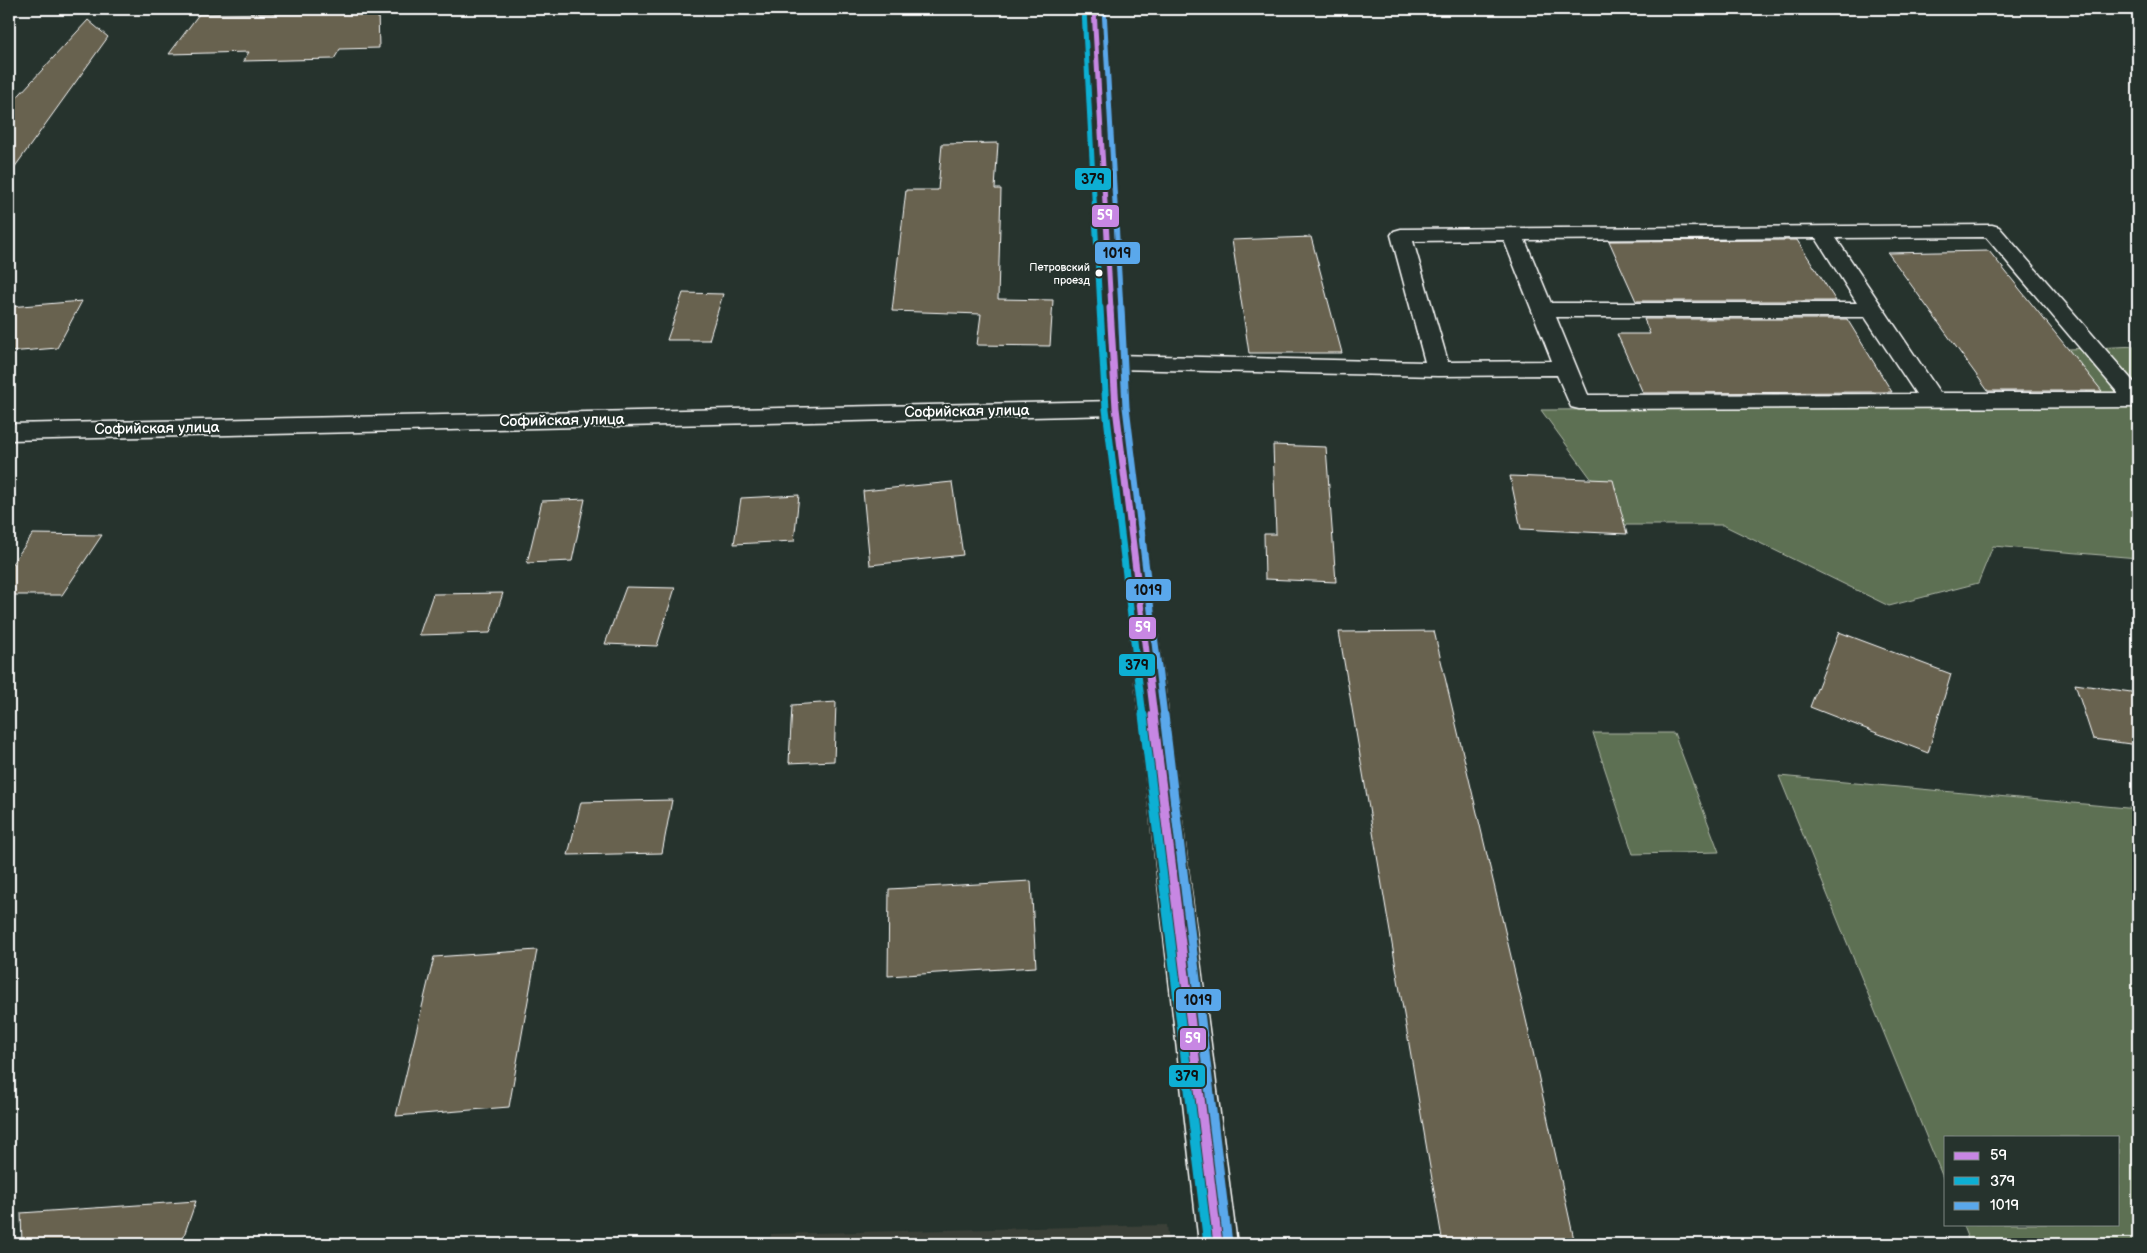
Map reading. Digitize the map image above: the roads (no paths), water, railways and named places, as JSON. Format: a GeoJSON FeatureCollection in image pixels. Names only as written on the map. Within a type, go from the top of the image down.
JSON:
{"type":"FeatureCollection","features":[{"type":"Feature","properties":{"kind":"street"},"geometry":{"type":"LineString","coordinates":[[1094,9],[1116,408],[1218,1244]]}},
{"type":"Feature","properties":{"kind":"street"},"geometry":{"type":"LineString","coordinates":[[1438,369],[1401,235],[1512,234],[1992,231],[2138,400],[1579,402],[1512,234]]}},
{"type":"Feature","properties":{"kind":"street"},"geometry":{"type":"LineString","coordinates":[[1822,232],[1933,401]]}},
{"type":"Feature","properties":{"kind":"street"},"geometry":{"type":"LineString","coordinates":[[1542,310],[1872,310]]}},
{"type":"Feature","properties":{"kind":"street"},"geometry":{"type":"LineString","coordinates":[[1114,362],[1438,369],[1566,368]]}},
{"type":"Feature","properties":{"kind":"street","name":"Софийская улица"},"geometry":{"type":"LineString","coordinates":[[9,432],[1116,408]]}},
{"type":"Feature","properties":{"kind":"place","name":"Петровский проезд"},"geometry":{"type":"Point","coordinates":[1099,273]}}]}
